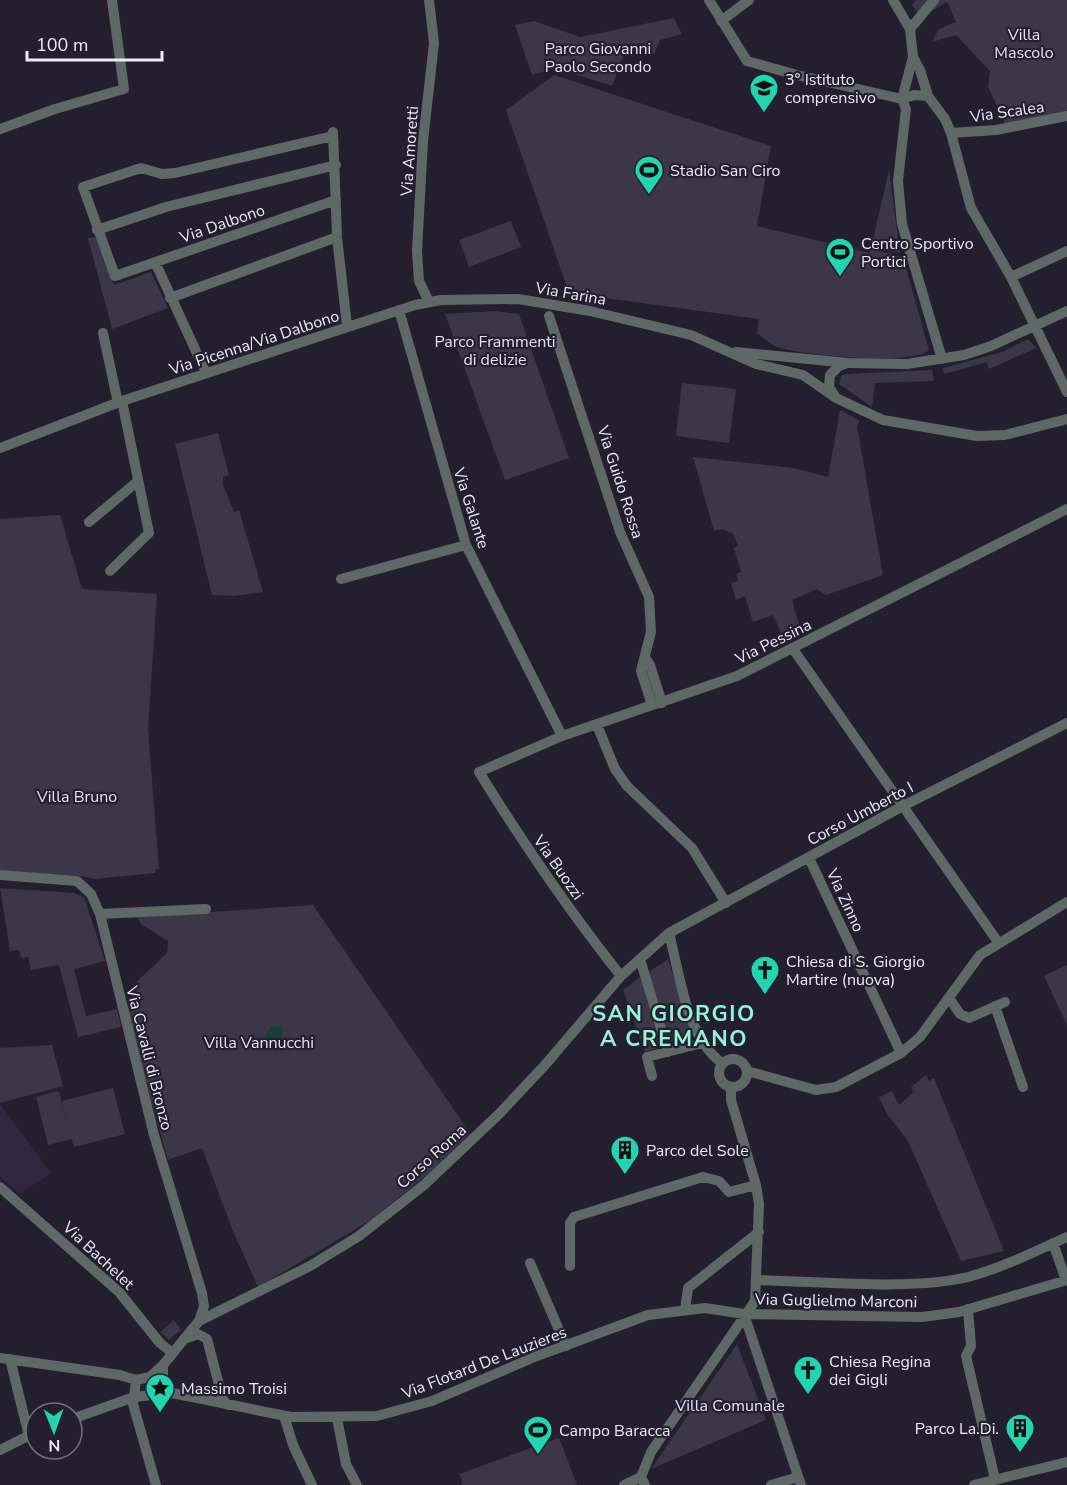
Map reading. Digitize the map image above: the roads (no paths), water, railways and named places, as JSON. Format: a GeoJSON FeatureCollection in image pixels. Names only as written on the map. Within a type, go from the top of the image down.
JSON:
{"type":"FeatureCollection","features":[{"type":"Feature","properties":{"kind":"street"},"geometry":{"type":"LineString","coordinates":[[0,129],[55,109],[124,89],[112,0]]}},
{"type":"Feature","properties":{"kind":"street","name":"Via Amoretti"},"geometry":{"type":"LineString","coordinates":[[429,0],[434,43],[423,141],[417,251],[419,281],[429,302]]}},
{"type":"Feature","properties":{"kind":"street"},"geometry":{"type":"LineString","coordinates":[[709,0],[747,61],[902,99],[914,95],[928,96]]}},
{"type":"Feature","properties":{"kind":"street"},"geometry":{"type":"LineString","coordinates":[[721,21],[749,0]]}},
{"type":"Feature","properties":{"kind":"street"},"geometry":{"type":"LineString","coordinates":[[893,0],[910,30],[912,57],[902,99],[906,109],[898,181],[902,225],[942,359]]}},
{"type":"Feature","properties":{"kind":"street"},"geometry":{"type":"LineString","coordinates":[[910,30],[934,0]]}},
{"type":"Feature","properties":{"kind":"street"},"geometry":{"type":"LineString","coordinates":[[912,57],[920,70],[928,96],[945,119],[951,133],[971,208],[1011,277],[1067,392]]}},
{"type":"Feature","properties":{"kind":"street","name":"Via Scalea"},"geometry":{"type":"LineString","coordinates":[[951,133],[996,130],[1067,116]]}},
{"type":"Feature","properties":{"kind":"street"},"geometry":{"type":"LineString","coordinates":[[336,165],[166,207],[97,230],[83,187],[141,168],[162,174],[175,173],[333,134],[336,165],[337,237],[347,326]]}},
{"type":"Feature","properties":{"kind":"street","name":"Via Dalbono"},"geometry":{"type":"LineString","coordinates":[[97,230],[115,276],[336,200]]}},
{"type":"Feature","properties":{"kind":"street"},"geometry":{"type":"LineString","coordinates":[[170,298],[337,237]]}},
{"type":"Feature","properties":{"kind":"street"},"geometry":{"type":"LineString","coordinates":[[1011,277],[1067,251]]}},
{"type":"Feature","properties":{"kind":"street"},"geometry":{"type":"LineString","coordinates":[[155,262],[206,373]]}},
{"type":"Feature","properties":{"kind":"street","name":"Via Farina"},"geometry":{"type":"LineString","coordinates":[[399,310],[429,302],[518,299],[590,310],[691,334],[756,364],[803,375],[836,398],[883,420],[977,436],[1005,435],[1067,419]]}},
{"type":"Feature","properties":{"kind":"street","name":"Via Picenna/Via Dalbono"},"geometry":{"type":"LineString","coordinates":[[0,447],[120,402],[399,310]]}},
{"type":"Feature","properties":{"kind":"street","name":"Via Galante"},"geometry":{"type":"LineString","coordinates":[[399,310],[466,545],[562,736]]}},
{"type":"Feature","properties":{"kind":"street","name":"Via Farina"},"geometry":{"type":"LineString","coordinates":[[733,352],[848,363],[907,364],[942,359],[991,346],[1067,311]]}},
{"type":"Feature","properties":{"kind":"street","name":"Via Guido Rossa"},"geometry":{"type":"LineString","coordinates":[[549,316],[620,532],[649,597],[651,632],[645,658],[650,665],[657,704]]}},
{"type":"Feature","properties":{"kind":"street"},"geometry":{"type":"LineString","coordinates":[[103,333],[149,533],[110,572]]}},
{"type":"Feature","properties":{"kind":"street"},"geometry":{"type":"LineString","coordinates":[[836,398],[829,387],[830,375],[839,366],[848,363]]}},
{"type":"Feature","properties":{"kind":"street"},"geometry":{"type":"LineString","coordinates":[[89,522],[138,481]]}},
{"type":"Feature","properties":{"kind":"street","name":"Via Pessina"},"geometry":{"type":"LineString","coordinates":[[479,772],[562,736],[737,676],[1067,509]]}},
{"type":"Feature","properties":{"kind":"street"},"geometry":{"type":"LineString","coordinates":[[341,579],[466,545]]}},
{"type":"Feature","properties":{"kind":"street"},"geometry":{"type":"LineString","coordinates":[[793,649],[998,942]]}},
{"type":"Feature","properties":{"kind":"street","name":"Corso Umberto I"},"geometry":{"type":"LineString","coordinates":[[640,959],[669,933],[903,806],[1067,723]]}},
{"type":"Feature","properties":{"kind":"street"},"geometry":{"type":"LineString","coordinates":[[597,725],[615,769],[627,786],[692,848],[726,903]]}},
{"type":"Feature","properties":{"kind":"street","name":"Via Buozzi"},"geometry":{"type":"LineString","coordinates":[[479,772],[515,830],[586,932],[621,976]]}},
{"type":"Feature","properties":{"kind":"street","name":"Via Zinno"},"geometry":{"type":"LineString","coordinates":[[809,858],[901,1053]]}},
{"type":"Feature","properties":{"kind":"street","name":"Via Cavalli di Bronzo"},"geometry":{"type":"LineString","coordinates":[[0,875],[77,881],[92,894],[100,914],[154,1135],[202,1293],[204,1306],[199,1322]]}},
{"type":"Feature","properties":{"kind":"street"},"geometry":{"type":"LineString","coordinates":[[747,1071],[816,1090],[836,1087],[901,1053],[920,1037],[980,955],[1067,902]]}},
{"type":"Feature","properties":{"kind":"street"},"geometry":{"type":"LineString","coordinates":[[100,914],[206,909]]}},
{"type":"Feature","properties":{"kind":"street"},"geometry":{"type":"LineString","coordinates":[[669,933],[696,1034],[722,1063]]}},
{"type":"Feature","properties":{"kind":"street"},"geometry":{"type":"LineString","coordinates":[[640,959],[668,1052]]}},
{"type":"Feature","properties":{"kind":"street","name":"Corso Roma"},"geometry":{"type":"LineString","coordinates":[[199,1322],[310,1266],[359,1236],[424,1185],[499,1114],[545,1065],[621,976],[640,959]]}},
{"type":"Feature","properties":{"kind":"street"},"geometry":{"type":"LineString","coordinates":[[949,998],[960,1014],[969,1018],[1000,1004],[1023,1087]]}},
{"type":"Feature","properties":{"kind":"street"},"geometry":{"type":"LineString","coordinates":[[652,1076],[647,1057],[702,1043]]}},
{"type":"Feature","properties":{"kind":"street"},"geometry":{"type":"LineString","coordinates":[[729,1059],[737,1059],[744,1063],[747,1071],[741,1085],[731,1088],[720,1081],[719,1069],[722,1063],[729,1059]]}},
{"type":"Feature","properties":{"kind":"street"},"geometry":{"type":"LineString","coordinates":[[624,1485],[643,1481],[651,1452],[744,1314],[753,1307],[759,1232],[756,1185],[731,1100],[731,1088]]}},
{"type":"Feature","properties":{"kind":"street"},"geometry":{"type":"LineString","coordinates":[[570,1266],[570,1223],[574,1217],[704,1177],[719,1181],[729,1192],[756,1185]]}},
{"type":"Feature","properties":{"kind":"street","name":"Via Bachelet"},"geometry":{"type":"LineString","coordinates":[[0,1186],[119,1292],[159,1343],[171,1352]]}},
{"type":"Feature","properties":{"kind":"street"},"geometry":{"type":"LineString","coordinates":[[685,1310],[688,1288],[759,1232]]}},
{"type":"Feature","properties":{"kind":"street"},"geometry":{"type":"LineString","coordinates":[[756,1280],[936,1282],[969,1277],[1067,1237]]}},
{"type":"Feature","properties":{"kind":"street"},"geometry":{"type":"LineString","coordinates":[[1053,1243],[1067,1280]]}},
{"type":"Feature","properties":{"kind":"street"},"geometry":{"type":"LineString","coordinates":[[530,1263],[566,1346]]}},
{"type":"Feature","properties":{"kind":"street","name":"Via Guglielmo Marconi"},"geometry":{"type":"LineString","coordinates":[[744,1314],[922,1317],[968,1309],[1067,1280]]}},
{"type":"Feature","properties":{"kind":"street","name":"Via Flotard De Lauzieres"},"geometry":{"type":"LineString","coordinates":[[200,1399],[284,1416],[337,1418],[383,1416],[432,1401],[648,1315],[705,1308],[744,1314]]}},
{"type":"Feature","properties":{"kind":"street"},"geometry":{"type":"LineString","coordinates":[[968,1309],[971,1346],[966,1356],[995,1479]]}},
{"type":"Feature","properties":{"kind":"street"},"geometry":{"type":"LineString","coordinates":[[744,1314],[799,1481],[771,1485]]}},
{"type":"Feature","properties":{"kind":"street"},"geometry":{"type":"LineString","coordinates":[[24,1412],[5,1359],[120,1375],[136,1380],[150,1377],[199,1322]]}},
{"type":"Feature","properties":{"kind":"street"},"geometry":{"type":"LineString","coordinates":[[184,1339],[198,1334],[207,1339],[220,1386],[228,1405]]}},
{"type":"Feature","properties":{"kind":"street"},"geometry":{"type":"LineString","coordinates":[[163,1365],[163,1378],[172,1393]]}},
{"type":"Feature","properties":{"kind":"street"},"geometry":{"type":"LineString","coordinates":[[136,1380],[134,1397],[136,1419],[156,1485]]}},
{"type":"Feature","properties":{"kind":"street"},"geometry":{"type":"LineString","coordinates":[[84,1415],[134,1397],[172,1393],[200,1399],[211,1396],[220,1386]]}},
{"type":"Feature","properties":{"kind":"street"},"geometry":{"type":"LineString","coordinates":[[284,1416],[293,1445],[312,1485]]}},
{"type":"Feature","properties":{"kind":"street"},"geometry":{"type":"LineString","coordinates":[[337,1418],[346,1464],[357,1485]]}},
{"type":"Feature","properties":{"kind":"street"},"geometry":{"type":"LineString","coordinates":[[0,1450],[24,1438]]}},
{"type":"Feature","properties":{"kind":"street"},"geometry":{"type":"LineString","coordinates":[[974,1485],[1067,1462]]}},
{"type":"Feature","properties":{"kind":"place","name":"3° Istituto comprensivo"},"geometry":{"type":"Point","coordinates":[764,114]}},
{"type":"Feature","properties":{"kind":"place","name":"Stadio San Ciro"},"geometry":{"type":"Point","coordinates":[649,196]}},
{"type":"Feature","properties":{"kind":"place","name":"Centro Sportivo Portici"},"geometry":{"type":"Point","coordinates":[840,278]}},
{"type":"Feature","properties":{"kind":"place","name":"Chiesa di S. Giorgio Martire (nuova)"},"geometry":{"type":"Point","coordinates":[765,996]}},
{"type":"Feature","properties":{"kind":"place","name":"Parco del Sole"},"geometry":{"type":"Point","coordinates":[625,1176]}},
{"type":"Feature","properties":{"kind":"place","name":"Chiesa Regina dei Gigli"},"geometry":{"type":"Point","coordinates":[808,1396]}},
{"type":"Feature","properties":{"kind":"place","name":"Massimo Troisi"},"geometry":{"type":"Point","coordinates":[160,1414]}},
{"type":"Feature","properties":{"kind":"place","name":"Parco La.Di."},"geometry":{"type":"Point","coordinates":[1020,1454]}},
{"type":"Feature","properties":{"kind":"place","name":"Campo Baracca"},"geometry":{"type":"Point","coordinates":[538,1456]}},
{"type":"Feature","properties":{"kind":"district","name":"SAN GIORGIO A CREMANO"},"geometry":{"type":"Point","coordinates":[674,1026]}},
{"type":"Feature","properties":{"kind":"park label","name":"Villa Mascolo"},"geometry":{"type":"Point","coordinates":[1024,43]}},
{"type":"Feature","properties":{"kind":"park label","name":"Parco Giovanni Paolo Secondo"},"geometry":{"type":"Point","coordinates":[598,57]}},
{"type":"Feature","properties":{"kind":"park label","name":"Parco Frammenti di delizie"},"geometry":{"type":"Point","coordinates":[495,350]}},
{"type":"Feature","properties":{"kind":"park label","name":"Villa Bruno"},"geometry":{"type":"Point","coordinates":[77,796]}},
{"type":"Feature","properties":{"kind":"park label","name":"Villa Vannucchi"},"geometry":{"type":"Point","coordinates":[259,1042]}},
{"type":"Feature","properties":{"kind":"park label","name":"Villa Comunale"},"geometry":{"type":"Point","coordinates":[730,1405]}}]}
